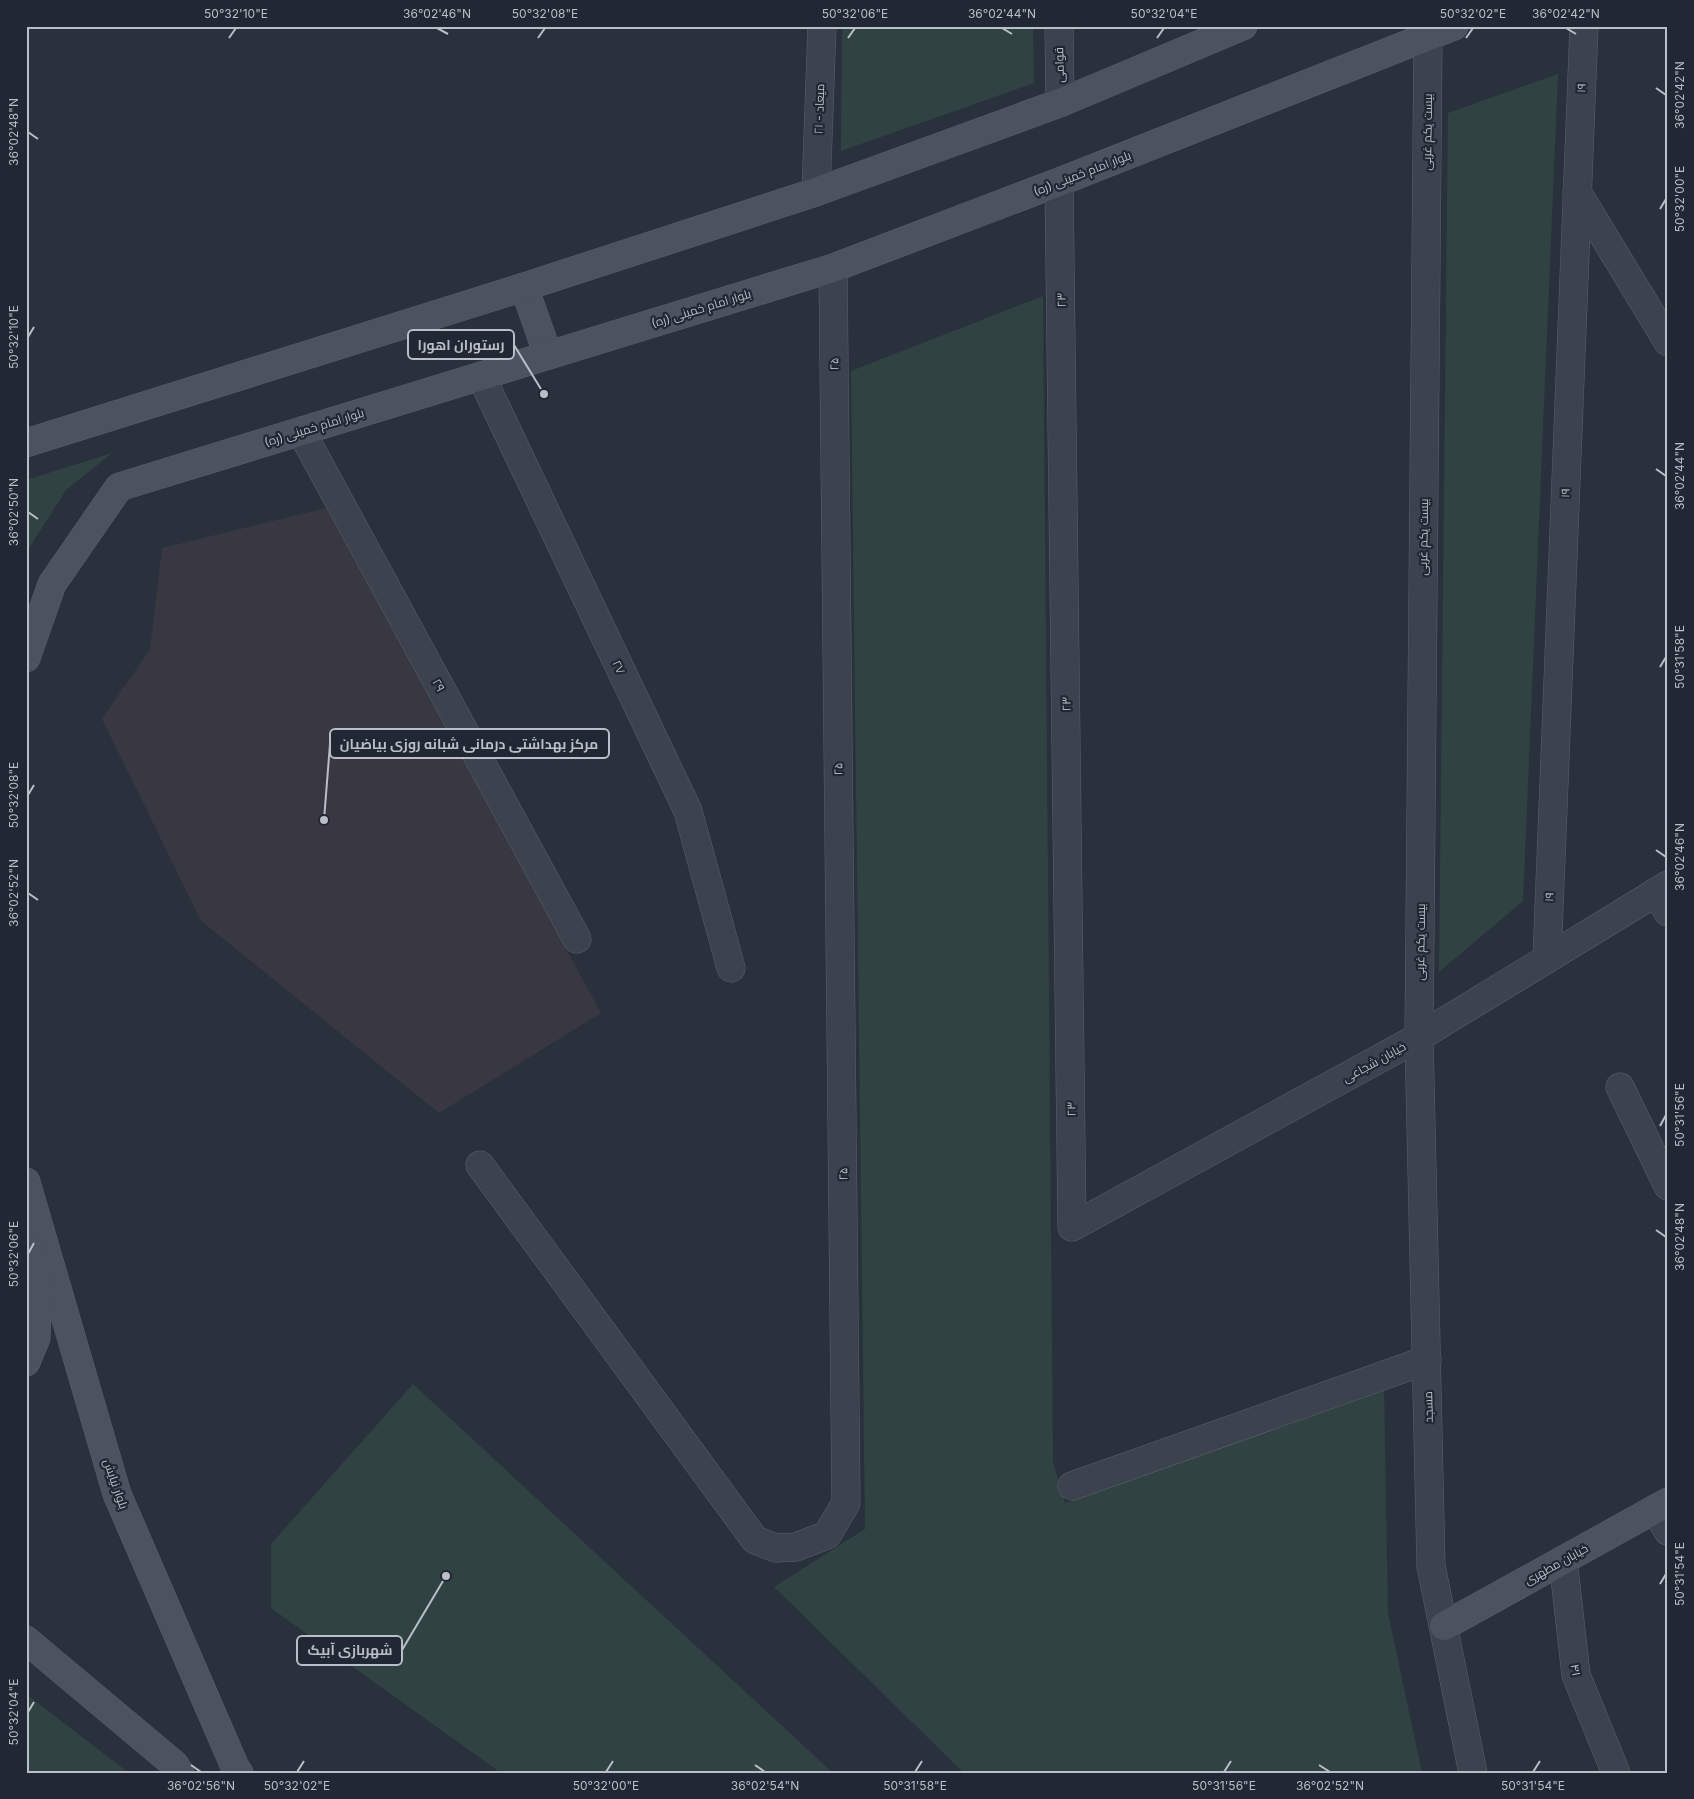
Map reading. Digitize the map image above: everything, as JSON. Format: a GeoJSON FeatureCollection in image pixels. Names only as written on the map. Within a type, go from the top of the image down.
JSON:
{"type":"FeatureCollection","features":[{"type":"Feature","properties":{"kind":"main road"},"geometry":{"type":"LineString","coordinates":[[26,443],[524,287],[816,192],[1060,103],[1243,26]]}},
{"type":"Feature","properties":{"kind":"main road","name":"بلوار امام خمینی (ره)"},"geometry":{"type":"LineString","coordinates":[[26,658],[52,584],[119,487],[833,268],[1059,182],[1454,26]]}},
{"type":"Feature","properties":{"kind":"main road"},"geometry":{"type":"LineString","coordinates":[[524,287],[548,355]]}},
{"type":"Feature","properties":{"kind":"main road","name":"بلوار نیایش"},"geometry":{"type":"LineString","coordinates":[[26,1182],[117,1494],[234,1767],[239,1773]]}},
{"type":"Feature","properties":{"kind":"main road"},"geometry":{"type":"LineString","coordinates":[[26,1193],[38,1290],[36,1338],[26,1362]]}},
{"type":"Feature","properties":{"kind":"main road","name":"خیابان مطهری"},"geometry":{"type":"LineString","coordinates":[[1444,1626],[1563,1560],[1664,1514]]}},
{"type":"Feature","properties":{"kind":"main road"},"geometry":{"type":"LineString","coordinates":[[26,1640],[174,1764],[180,1773]]}},
{"type":"Feature","properties":{"kind":"street","name":"۲۱ - میعاد"},"geometry":{"type":"LineString","coordinates":[[816,192],[822,26]]}},
{"type":"Feature","properties":{"kind":"street","name":"قوامی"},"geometry":{"type":"LineString","coordinates":[[1059,26],[1060,103]]}},
{"type":"Feature","properties":{"kind":"street","name":"۱۹"},"geometry":{"type":"LineString","coordinates":[[1547,959],[1584,26]]}},
{"type":"Feature","properties":{"kind":"street","name":"بیست یکم غربی"},"geometry":{"type":"LineString","coordinates":[[1419,1038],[1428,37]]}},
{"type":"Feature","properties":{"kind":"street","name":"۲۳"},"geometry":{"type":"LineString","coordinates":[[1059,182],[1072,1227]]}},
{"type":"Feature","properties":{"kind":"street"},"geometry":{"type":"LineString","coordinates":[[1577,192],[1668,342]]}},
{"type":"Feature","properties":{"kind":"street","name":"۲۵"},"geometry":{"type":"LineString","coordinates":[[480,1165],[755,1540],[776,1548],[796,1547],[827,1535],[846,1503],[833,268]]}},
{"type":"Feature","properties":{"kind":"street","name":"۲۷"},"geometry":{"type":"LineString","coordinates":[[481,376],[688,811],[731,968]]}},
{"type":"Feature","properties":{"kind":"street","name":"۲۹"},"geometry":{"type":"LineString","coordinates":[[301,431],[577,939]]}},
{"type":"Feature","properties":{"kind":"street","name":"خیابان شجاعی"},"geometry":{"type":"LineString","coordinates":[[1072,1227],[1419,1038],[1547,959],[1664,896]]}},
{"type":"Feature","properties":{"kind":"street","name":"مسجد"},"geometry":{"type":"LineString","coordinates":[[1419,1038],[1431,1566],[1473,1773]]}},
{"type":"Feature","properties":{"kind":"street"},"geometry":{"type":"LineString","coordinates":[[1620,1088],[1668,1186]]}},
{"type":"Feature","properties":{"kind":"street"},"geometry":{"type":"LineString","coordinates":[[1072,1486],[1426,1360]]}},
{"type":"Feature","properties":{"kind":"street","name":"۴۱"},"geometry":{"type":"LineString","coordinates":[[1563,1560],[1576,1675],[1616,1773]]}},
{"type":"Feature","properties":{"kind":"shaded area"},"geometry":{"type":"Polygon","coordinates":[[[842,26],[1033,26],[1034,83],[841,151],[842,26]]]}},
{"type":"Feature","properties":{"kind":"shaded area"},"geometry":{"type":"Polygon","coordinates":[[[1558,74],[1523,901],[1439,972],[1448,113],[1558,74]]]}},
{"type":"Feature","properties":{"kind":"shaded area"},"geometry":{"type":"Polygon","coordinates":[[[1043,296],[1053,1462],[1065,1503],[1384,1388],[1388,1613],[1422,1773],[964,1773],[774,1587],[865,1529],[851,371],[1043,296]]]}},
{"type":"Feature","properties":{"kind":"shaded area"},"geometry":{"type":"Polygon","coordinates":[[[112,453],[66,490],[26,553],[26,480],[112,453]]]}},
{"type":"Feature","properties":{"kind":"shaded area"},"geometry":{"type":"Polygon","coordinates":[[[326,508],[601,1013],[439,1113],[201,921],[102,719],[150,649],[162,548],[326,508]]]}},
{"type":"Feature","properties":{"kind":"shaded area"},"geometry":{"type":"Polygon","coordinates":[[[413,1384],[833,1773],[501,1773],[271,1608],[271,1544],[413,1384]]]}},
{"type":"Feature","properties":{"kind":"shaded area"},"geometry":{"type":"Polygon","coordinates":[[[26,1694],[129,1773],[26,1773],[26,1694]]]}},
{"type":"Feature","properties":{"kind":"place","name":"رستوران اهورا"},"geometry":{"type":"Point","coordinates":[544,394]}},
{"type":"Feature","properties":{"kind":"place","name":"مرکز بهداشتی درمانی شبانه روزی بیاضیان"},"geometry":{"type":"Point","coordinates":[324,820]}},
{"type":"Feature","properties":{"kind":"place","name":"شهربازی آبیک"},"geometry":{"type":"Point","coordinates":[446,1576]}}]}
